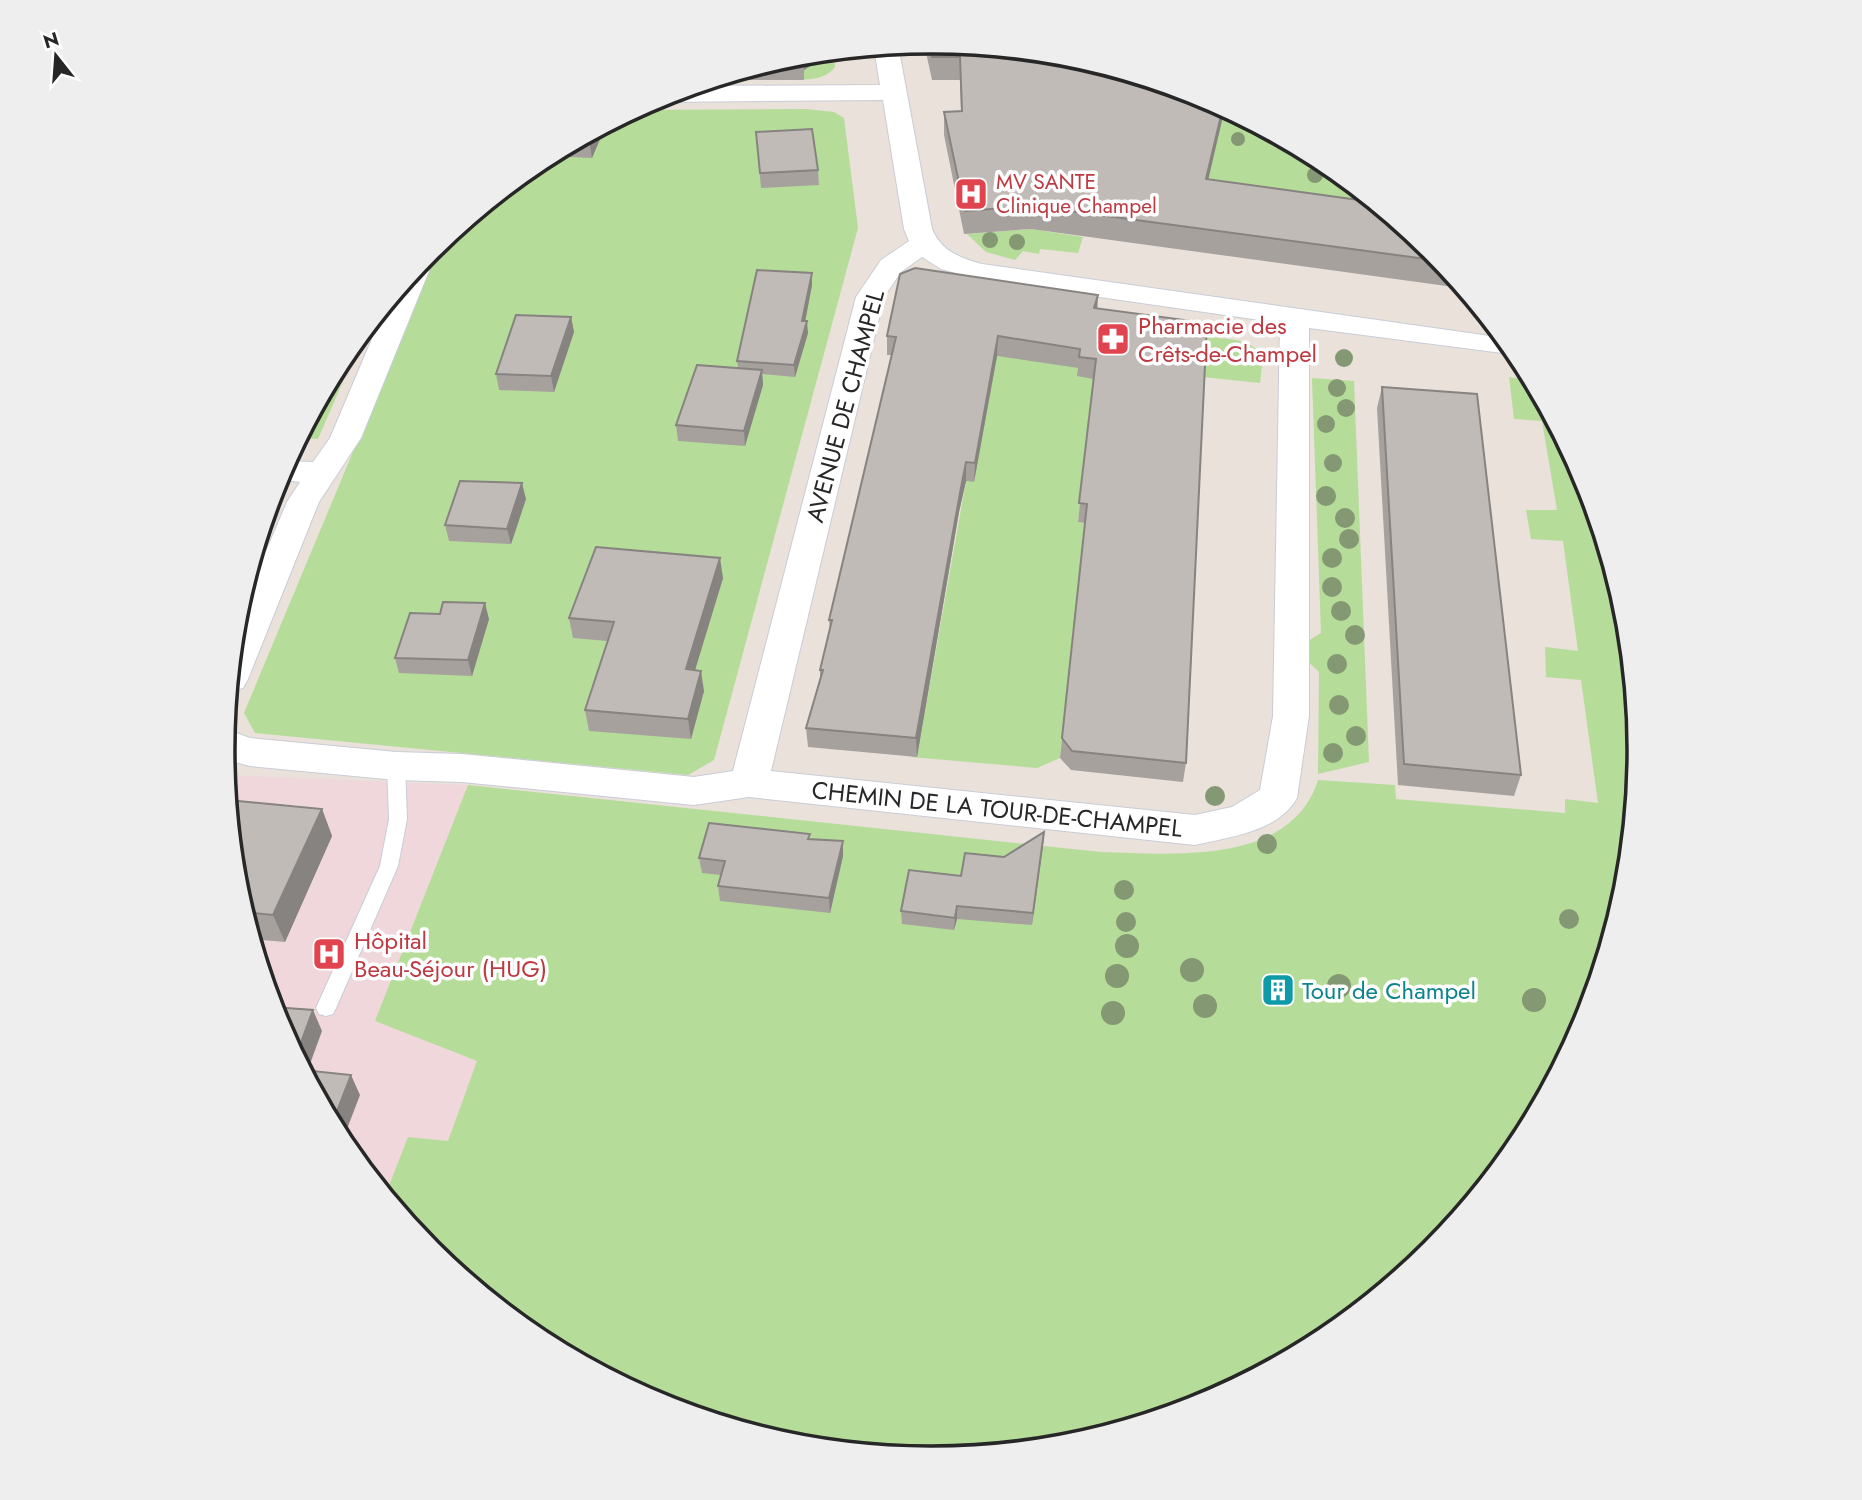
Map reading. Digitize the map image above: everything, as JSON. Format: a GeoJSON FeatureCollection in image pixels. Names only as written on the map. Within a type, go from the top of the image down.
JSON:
{"type":"FeatureCollection","features":[{"type":"Feature","properties":{"kind":"street"},"geometry":{"type":"LineString","coordinates":[[888,56],[913,211],[923,244],[937,258],[954,266],[982,272],[1497,346]]}},
{"type":"Feature","properties":{"kind":"street"},"geometry":{"type":"LineString","coordinates":[[700,94],[895,92]]}},
{"type":"Feature","properties":{"kind":"street","name":"AVENUE DE CHAMPEL"},"geometry":{"type":"LineString","coordinates":[[749,783],[870,297],[891,266],[923,244]]}},
{"type":"Feature","properties":{"kind":"street"},"geometry":{"type":"LineString","coordinates":[[243,647],[303,502],[345,438],[405,295]]}},
{"type":"Feature","properties":{"kind":"street","name":"CHEMIN DE LA TOUR-DE-CHAMPEL"},"geometry":{"type":"LineString","coordinates":[[235,747],[396,766],[462,768],[694,791],[749,783],[1195,830],[1242,820],[1278,798],[1291,716],[1291,368],[1295,317]]}},
{"type":"Feature","properties":{"kind":"street"},"geometry":{"type":"LineString","coordinates":[[294,472],[322,473]]}},
{"type":"Feature","properties":{"kind":"lane"},"geometry":{"type":"LineString","coordinates":[[326,1008],[389,866],[398,819],[396,766]]}},
{"type":"Feature","properties":{"kind":"shaded area","name":"Hôpital Beau-Séjour (HUG)"},"geometry":{"type":"Polygon","coordinates":[[[236,775],[468,785],[375,1021],[477,1061],[448,1141],[408,1137],[389,1186],[328,1098],[307,1058],[272,974],[259,930],[241,841],[236,775]]]}},
{"type":"Feature","properties":{"kind":"green space"},"geometry":{"type":"Polygon","coordinates":[[[834,61],[835,67],[831,72],[815,78],[792,80],[793,71],[796,68],[834,61]]]}},
{"type":"Feature","properties":{"kind":"green space"},"geometry":{"type":"Polygon","coordinates":[[[806,109],[834,112],[844,118],[858,228],[714,760],[688,775],[255,733],[244,713],[430,268],[472,227],[544,172],[583,147],[659,110],[806,109]]]}},
{"type":"Feature","properties":{"kind":"green space"},"geometry":{"type":"Polygon","coordinates":[[[1202,109],[1279,147],[1355,198],[1390,227],[1202,202],[1202,109]]]}},
{"type":"Feature","properties":{"kind":"green space"},"geometry":{"type":"Polygon","coordinates":[[[1031,229],[1083,237],[1078,253],[1040,249],[1039,254],[1023,251],[1015,260],[986,252],[967,234],[1031,229]]]}},
{"type":"Feature","properties":{"kind":"green space"},"geometry":{"type":"Polygon","coordinates":[[[1205,337],[1237,340],[1257,350],[1263,356],[1260,383],[1203,377],[1205,337]]]}},
{"type":"Feature","properties":{"kind":"green space"},"geometry":{"type":"Polygon","coordinates":[[[962,343],[1080,361],[1094,379],[1078,522],[1086,523],[1060,758],[1037,768],[911,757],[918,751],[966,481],[974,482],[962,343]]]}},
{"type":"Feature","properties":{"kind":"green space"},"geometry":{"type":"Polygon","coordinates":[[[347,373],[318,439],[309,439],[347,373]]]}},
{"type":"Feature","properties":{"kind":"green space"},"geometry":{"type":"Polygon","coordinates":[[[1509,377],[1519,379],[1534,402],[1574,484],[1590,526],[1613,614],[1621,659],[1627,750],[1621,841],[1613,886],[1590,974],[1574,1016],[1534,1098],[1509,1137],[1483,1174],[1423,1242],[1355,1302],[1318,1328],[1239,1374],[1155,1409],[1111,1422],[1022,1440],[977,1444],[931,1446],[840,1440],[751,1422],[707,1409],[665,1393],[583,1353],[507,1302],[472,1273],[439,1242],[389,1186],[408,1137],[448,1141],[477,1061],[375,1021],[468,785],[1101,852],[1161,854],[1226,849],[1256,841],[1283,828],[1304,808],[1318,780],[1395,785],[1396,799],[1565,813],[1565,799],[1598,803],[1581,680],[1546,677],[1545,647],[1578,651],[1563,541],[1531,539],[1526,510],[1557,510],[1542,421],[1514,419],[1509,377]]]}},
{"type":"Feature","properties":{"kind":"green space"},"geometry":{"type":"Polygon","coordinates":[[[1312,378],[1354,381],[1369,762],[1318,774],[1319,672],[1302,656],[1303,644],[1321,633],[1312,378]]]}},
{"type":"Feature","properties":{"kind":"building"},"geometry":{"type":"Polygon","coordinates":[[[931,54],[977,56],[1067,68],[1155,91],[1197,107],[1220,118],[1206,179],[1357,200],[1424,259],[1032,206],[965,211],[944,112],[962,111],[960,57],[932,57],[931,54]]]}},
{"type":"Feature","properties":{"kind":"building"},"geometry":{"type":"Polygon","coordinates":[[[812,129],[818,170],[760,173],[756,132],[812,129]]]}},
{"type":"Feature","properties":{"kind":"building"},"geometry":{"type":"Polygon","coordinates":[[[915,268],[1098,295],[1094,308],[1207,323],[1186,763],[1072,751],[1062,738],[1087,504],[1079,503],[1096,359],[1079,357],[1080,349],[998,336],[975,463],[966,462],[916,738],[806,728],[823,670],[820,670],[832,620],[829,620],[896,337],[887,336],[900,274],[915,268]]]}},
{"type":"Feature","properties":{"kind":"building"},"geometry":{"type":"Polygon","coordinates":[[[757,270],[812,273],[802,321],[807,321],[794,365],[737,361],[757,270]]]}},
{"type":"Feature","properties":{"kind":"building"},"geometry":{"type":"Polygon","coordinates":[[[516,315],[571,317],[551,376],[496,374],[516,315]]]}},
{"type":"Feature","properties":{"kind":"building"},"geometry":{"type":"Polygon","coordinates":[[[697,365],[762,370],[744,431],[676,425],[697,365]]]}},
{"type":"Feature","properties":{"kind":"building"},"geometry":{"type":"Polygon","coordinates":[[[1382,387],[1477,394],[1521,775],[1404,764],[1382,387]]]}},
{"type":"Feature","properties":{"kind":"building"},"geometry":{"type":"Polygon","coordinates":[[[460,481],[522,483],[507,529],[445,525],[460,481]]]}},
{"type":"Feature","properties":{"kind":"building"},"geometry":{"type":"Polygon","coordinates":[[[596,547],[720,558],[686,669],[701,671],[688,719],[585,710],[614,622],[569,618],[596,547]]]}},
{"type":"Feature","properties":{"kind":"building"},"geometry":{"type":"Polygon","coordinates":[[[443,602],[485,603],[468,660],[395,658],[410,613],[440,614],[443,602]]]}},
{"type":"Feature","properties":{"kind":"building"},"geometry":{"type":"Polygon","coordinates":[[[237,801],[322,809],[273,915],[255,913],[241,841],[237,801]]]}},
{"type":"Feature","properties":{"kind":"building"},"geometry":{"type":"Polygon","coordinates":[[[709,823],[810,834],[808,839],[843,841],[829,898],[718,886],[725,861],[699,858],[709,823]]]}},
{"type":"Feature","properties":{"kind":"building"},"geometry":{"type":"Polygon","coordinates":[[[1044,832],[1033,913],[957,906],[955,918],[901,911],[909,870],[961,876],[965,853],[1004,857],[1044,832]]]}},
{"type":"Feature","properties":{"kind":"building"},"geometry":{"type":"Polygon","coordinates":[[[285,1008],[313,1010],[301,1044],[285,1008]]]}},
{"type":"Feature","properties":{"kind":"building"},"geometry":{"type":"Polygon","coordinates":[[[314,1071],[351,1075],[337,1112],[314,1071]]]}},
{"type":"Feature","properties":{"kind":"place","name":"MV SANTE Clinique Champel"},"geometry":{"type":"Point","coordinates":[971,194]}},
{"type":"Feature","properties":{"kind":"place","name":"Pharmacie des Crêts-de-Champel"},"geometry":{"type":"Point","coordinates":[1113,339]}},
{"type":"Feature","properties":{"kind":"place","name":"Hôpital Beau-Séjour (HUG)"},"geometry":{"type":"Point","coordinates":[329,954]}},
{"type":"Feature","properties":{"kind":"place","name":"Tour de Champel"},"geometry":{"type":"Point","coordinates":[1278,990]}}]}
